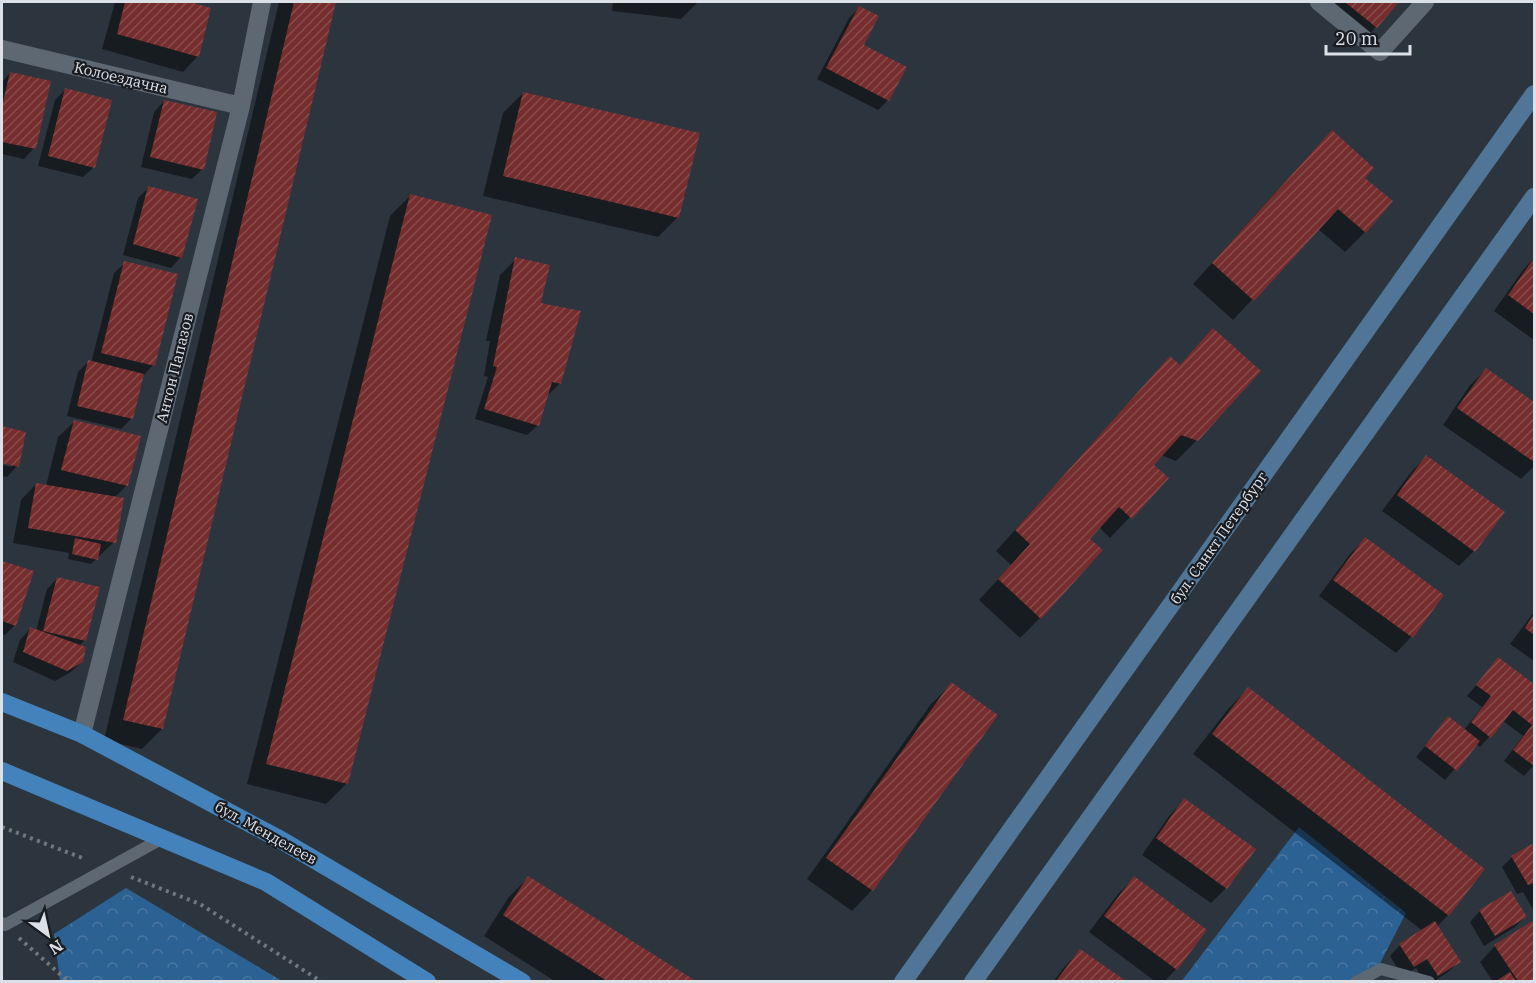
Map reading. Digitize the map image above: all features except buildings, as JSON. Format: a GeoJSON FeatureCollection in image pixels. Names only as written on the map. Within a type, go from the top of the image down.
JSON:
{"type":"FeatureCollection","features":[{"type":"Feature","properties":{"kind":"main road","name":"бул. Санкт Петербург"},"geometry":{"type":"LineString","coordinates":[[903,981],[1534,94]]}},
{"type":"Feature","properties":{"kind":"main road"},"geometry":{"type":"LineString","coordinates":[[973,981],[1534,197]]}},
{"type":"Feature","properties":{"kind":"main road","name":"бул. Менделеев"},"geometry":{"type":"LineString","coordinates":[[2,702],[82,734],[281,840],[522,981]]}},
{"type":"Feature","properties":{"kind":"main road"},"geometry":{"type":"LineString","coordinates":[[2,771],[266,882],[426,981]]}},
{"type":"Feature","properties":{"kind":"street","name":"Антон Папазов"},"geometry":{"type":"LineString","coordinates":[[82,734],[241,106],[262,2]]}},
{"type":"Feature","properties":{"kind":"street"},"geometry":{"type":"LineString","coordinates":[[1319,2],[1380,52],[1425,2]]}},
{"type":"Feature","properties":{"kind":"street","name":"Колоездачна"},"geometry":{"type":"LineString","coordinates":[[2,49],[241,106]]}},
{"type":"Feature","properties":{"kind":"lane"},"geometry":{"type":"LineString","coordinates":[[3,924],[110,869],[162,838]]}},
{"type":"Feature","properties":{"kind":"lane"},"geometry":{"type":"LineString","coordinates":[[1356,981],[1381,969],[1429,981]]}},
{"type":"Feature","properties":{"kind":"path"},"geometry":{"type":"LineString","coordinates":[[2,827],[200,904],[322,981]]}},
{"type":"Feature","properties":{"kind":"path"},"geometry":{"type":"LineString","coordinates":[[3,924],[69,981]]}},
{"type":"Feature","properties":{"kind":"green space"},"geometry":{"type":"Polygon","coordinates":[[[1299,827],[1406,913],[1374,975],[1364,981],[1181,982],[1299,827]]]}},
{"type":"Feature","properties":{"kind":"green space"},"geometry":{"type":"Polygon","coordinates":[[[126,888],[282,981],[60,981],[54,934],[126,888]]]}}]}
